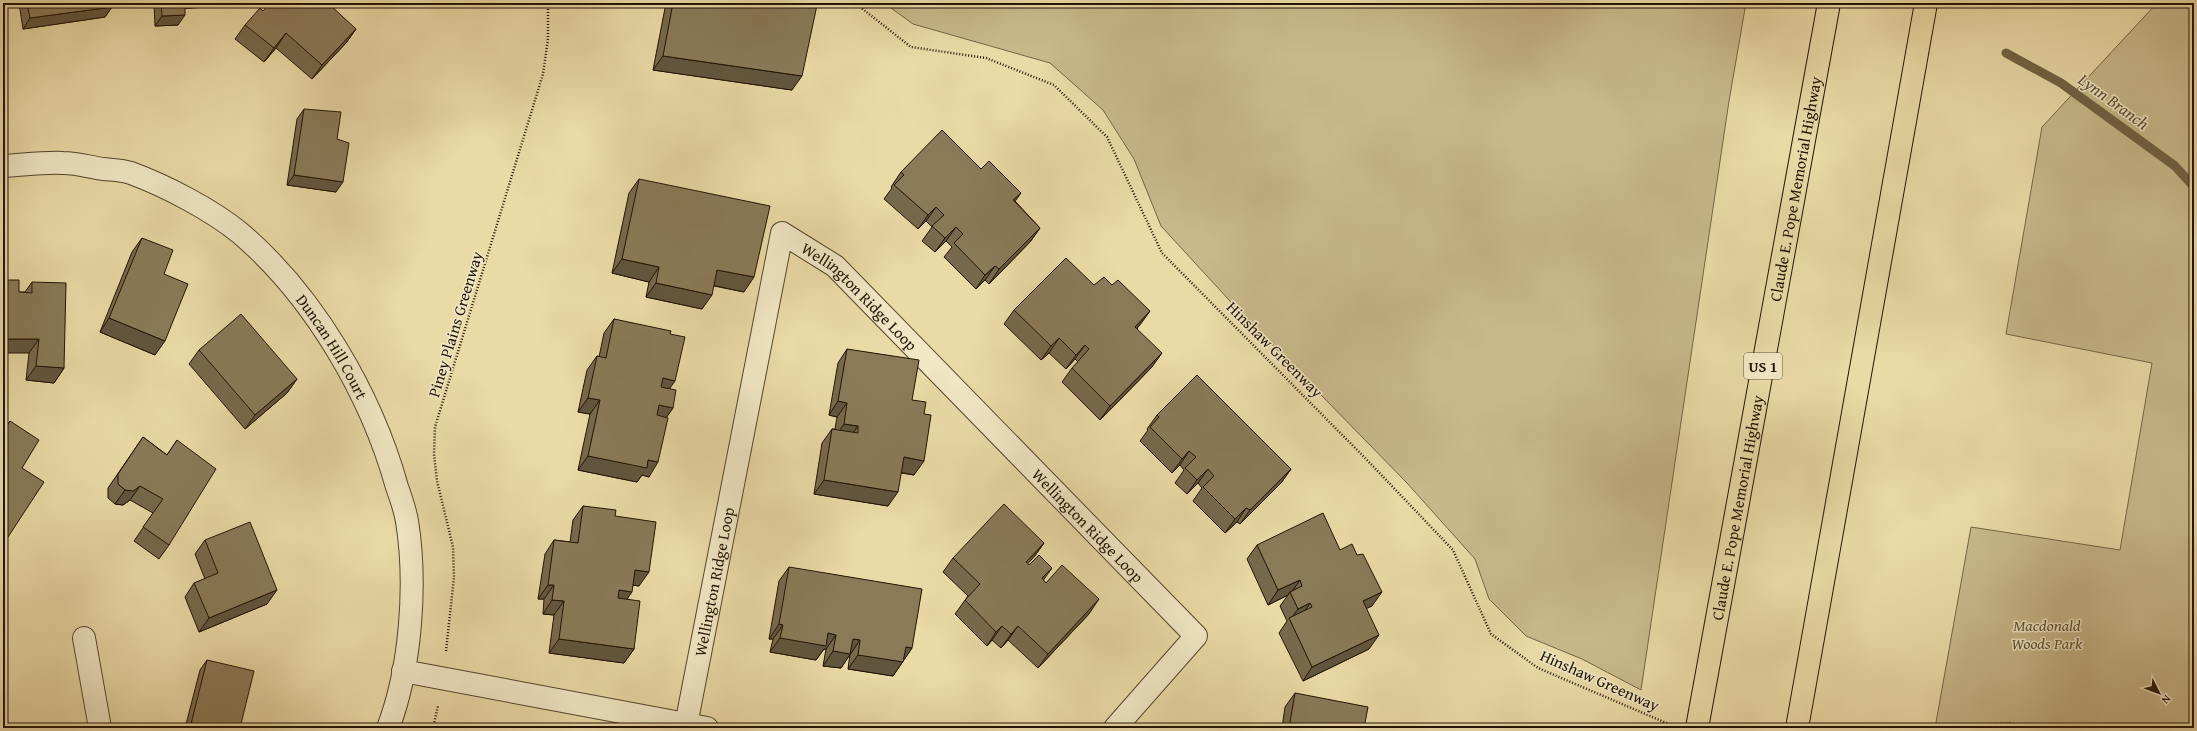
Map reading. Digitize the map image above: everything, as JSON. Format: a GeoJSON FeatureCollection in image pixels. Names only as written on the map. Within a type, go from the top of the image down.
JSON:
{"type":"FeatureCollection","features":[{"type":"Feature","properties":{"kind":"highway","name":"Claude E. Pope Memorial Highway"},"geometry":{"type":"LineString","coordinates":[[1697,728],[1829,3]]}},
{"type":"Feature","properties":{"kind":"highway"},"geometry":{"type":"LineString","coordinates":[[1797,728],[1926,3]]}},
{"type":"Feature","properties":{"kind":"street","name":"Duncan Hill Court"},"geometry":{"type":"LineString","coordinates":[[3,166],[64,163],[129,172],[182,196],[239,232],[270,261],[293,288],[344,363],[371,413],[386,449],[407,519],[412,561],[412,598],[403,671],[388,728]]}},
{"type":"Feature","properties":{"kind":"street","name":"Wellington Ridge Loop"},"geometry":{"type":"LineString","coordinates":[[403,671],[696,726],[782,233],[835,266],[1196,636],[1115,728]]}},
{"type":"Feature","properties":{"kind":"street"},"geometry":{"type":"LineString","coordinates":[[84,638],[100,728]]}},
{"type":"Feature","properties":{"kind":"path","name":"Piney Plains Greenway"},"geometry":{"type":"LineString","coordinates":[[445,656],[454,577],[453,547],[437,481],[434,454],[435,427],[543,74],[548,39],[548,3]]}},
{"type":"Feature","properties":{"kind":"path","name":"Hinshaw Greenway"},"geometry":{"type":"LineString","coordinates":[[855,3],[910,47],[986,58],[1054,84],[1108,137],[1162,253],[1368,461],[1453,550],[1491,634],[1538,668],[1678,728]]}},
{"type":"Feature","properties":{"kind":"path"},"geometry":{"type":"LineString","coordinates":[[433,728],[438,701]]}},
{"type":"Feature","properties":{"kind":"path"},"geometry":{"type":"LineString","coordinates":[[1987,728],[1991,724],[2012,723],[2018,728]]}},
{"type":"Feature","properties":{"kind":"green space"},"geometry":{"type":"Polygon","coordinates":[[[884,3],[1746,3],[1729,101],[1641,690],[1582,659],[1526,636],[1489,599],[1475,559],[1407,483],[1241,313],[1161,226],[1134,159],[1103,110],[1050,63],[913,24],[884,3]]]}},
{"type":"Feature","properties":{"kind":"green space","name":"Macdonald Woods Park"},"geometry":{"type":"Polygon","coordinates":[[[2157,3],[2194,3],[2194,728],[1935,728],[1971,527],[2120,550],[2152,363],[2006,334],[2042,127],[2157,3]]]}},
{"type":"Feature","properties":{"kind":"building"},"geometry":{"type":"Polygon","coordinates":[[[27,3],[112,3],[112,7],[30,18],[27,3]]]}},
{"type":"Feature","properties":{"kind":"building"},"geometry":{"type":"Polygon","coordinates":[[[161,3],[185,3],[185,15],[162,16],[161,3]]]}},
{"type":"Feature","properties":{"kind":"building"},"geometry":{"type":"Polygon","coordinates":[[[270,3],[328,3],[356,29],[322,65],[286,33],[274,48],[245,25],[260,8],[263,11],[270,3]]]}},
{"type":"Feature","properties":{"kind":"building"},"geometry":{"type":"Polygon","coordinates":[[[673,3],[804,3],[817,5],[802,76],[663,56],[673,3]]]}},
{"type":"Feature","properties":{"kind":"building"},"geometry":{"type":"Polygon","coordinates":[[[304,109],[341,112],[337,139],[349,143],[343,182],[294,175],[304,109]]]}},
{"type":"Feature","properties":{"kind":"building"},"geometry":{"type":"Polygon","coordinates":[[[942,130],[981,169],[989,161],[1021,193],[1013,200],[1040,228],[999,269],[995,266],[985,275],[954,243],[963,234],[956,227],[945,238],[932,226],[944,215],[936,207],[928,215],[894,185],[904,175],[901,172],[942,130]]]}},
{"type":"Feature","properties":{"kind":"building"},"geometry":{"type":"Polygon","coordinates":[[[639,179],[770,206],[754,277],[717,270],[712,295],[656,283],[659,267],[622,259],[639,179]]]}},
{"type":"Feature","properties":{"kind":"building"},"geometry":{"type":"Polygon","coordinates":[[[142,238],[173,250],[164,274],[188,284],[165,341],[109,318],[142,238]]]}},
{"type":"Feature","properties":{"kind":"building"},"geometry":{"type":"Polygon","coordinates":[[[1066,258],[1094,285],[1104,277],[1112,285],[1118,280],[1150,311],[1135,327],[1162,353],[1110,406],[1072,368],[1089,349],[1085,345],[1076,355],[1059,338],[1051,346],[1014,310],[1066,258]]]}},
{"type":"Feature","properties":{"kind":"building"},"geometry":{"type":"Polygon","coordinates":[[[3,280],[19,280],[19,292],[32,293],[32,282],[66,283],[64,368],[36,366],[39,339],[3,339],[3,280]]]}},
{"type":"Feature","properties":{"kind":"building"},"geometry":{"type":"Polygon","coordinates":[[[241,314],[297,379],[255,415],[199,350],[241,314]]]}},
{"type":"Feature","properties":{"kind":"building"},"geometry":{"type":"Polygon","coordinates":[[[614,319],[671,331],[670,334],[685,337],[675,381],[663,378],[661,387],[676,390],[673,408],[659,405],[657,415],[668,418],[658,462],[648,460],[647,468],[588,456],[600,400],[588,398],[597,356],[606,358],[614,319]]]}},
{"type":"Feature","properties":{"kind":"building"},"geometry":{"type":"Polygon","coordinates":[[[847,349],[919,360],[912,400],[926,402],[924,414],[931,415],[924,461],[904,457],[898,492],[824,480],[832,429],[858,433],[858,426],[844,424],[847,403],[838,401],[847,349]]]}},
{"type":"Feature","properties":{"kind":"building"},"geometry":{"type":"Polygon","coordinates":[[[1197,375],[1291,469],[1250,510],[1246,508],[1235,519],[1203,487],[1214,476],[1208,469],[1197,480],[1185,468],[1196,457],[1189,451],[1182,459],[1150,427],[1159,417],[1157,415],[1197,375]]]}},
{"type":"Feature","properties":{"kind":"building"},"geometry":{"type":"Polygon","coordinates":[[[10,421],[39,440],[22,468],[44,482],[8,537],[3,533],[3,433],[10,421]]]}},
{"type":"Feature","properties":{"kind":"building"},"geometry":{"type":"Polygon","coordinates":[[[143,437],[167,455],[177,440],[216,469],[169,545],[143,527],[163,499],[140,486],[133,491],[125,490],[118,484],[118,474],[143,437]]]}},
{"type":"Feature","properties":{"kind":"building"},"geometry":{"type":"Polygon","coordinates":[[[1004,504],[1044,543],[1026,562],[1029,565],[1039,555],[1052,568],[1042,578],[1046,583],[1062,565],[1099,599],[1048,654],[1018,626],[1011,634],[1002,626],[996,632],[965,600],[980,584],[953,558],[1004,504]]]}},
{"type":"Feature","properties":{"kind":"building"},"geometry":{"type":"Polygon","coordinates":[[[583,506],[616,510],[615,516],[656,522],[649,572],[635,570],[632,592],[619,590],[618,598],[640,601],[634,649],[559,639],[564,601],[552,600],[554,585],[548,585],[554,540],[578,543],[583,506]]]}},
{"type":"Feature","properties":{"kind":"building"},"geometry":{"type":"Polygon","coordinates":[[[1323,513],[1340,550],[1352,544],[1357,555],[1363,554],[1382,592],[1363,601],[1379,635],[1312,667],[1289,618],[1312,607],[1310,603],[1298,609],[1290,592],[1302,586],[1300,580],[1278,590],[1257,545],[1323,513]]]}},
{"type":"Feature","properties":{"kind":"building"},"geometry":{"type":"Polygon","coordinates":[[[250,522],[277,590],[209,618],[194,583],[218,573],[205,540],[250,522]]]}},
{"type":"Feature","properties":{"kind":"building"},"geometry":{"type":"Polygon","coordinates":[[[789,567],[922,589],[912,648],[906,647],[903,662],[858,655],[860,640],[853,639],[850,654],[833,651],[836,635],[828,633],[826,646],[780,638],[783,625],[779,624],[789,567]]]}},
{"type":"Feature","properties":{"kind":"building"},"geometry":{"type":"Polygon","coordinates":[[[207,660],[254,671],[240,728],[190,728],[207,660]]]}},
{"type":"Feature","properties":{"kind":"building"},"geometry":{"type":"Polygon","coordinates":[[[1295,693],[1368,707],[1364,728],[1289,728],[1295,693]]]}},
{"type":"Feature","properties":{"kind":"waterway","name":"Lynn Branch"},"geometry":{"type":"LineString","coordinates":[[2006,53],[2061,83],[2175,166],[2194,187]]}}]}
